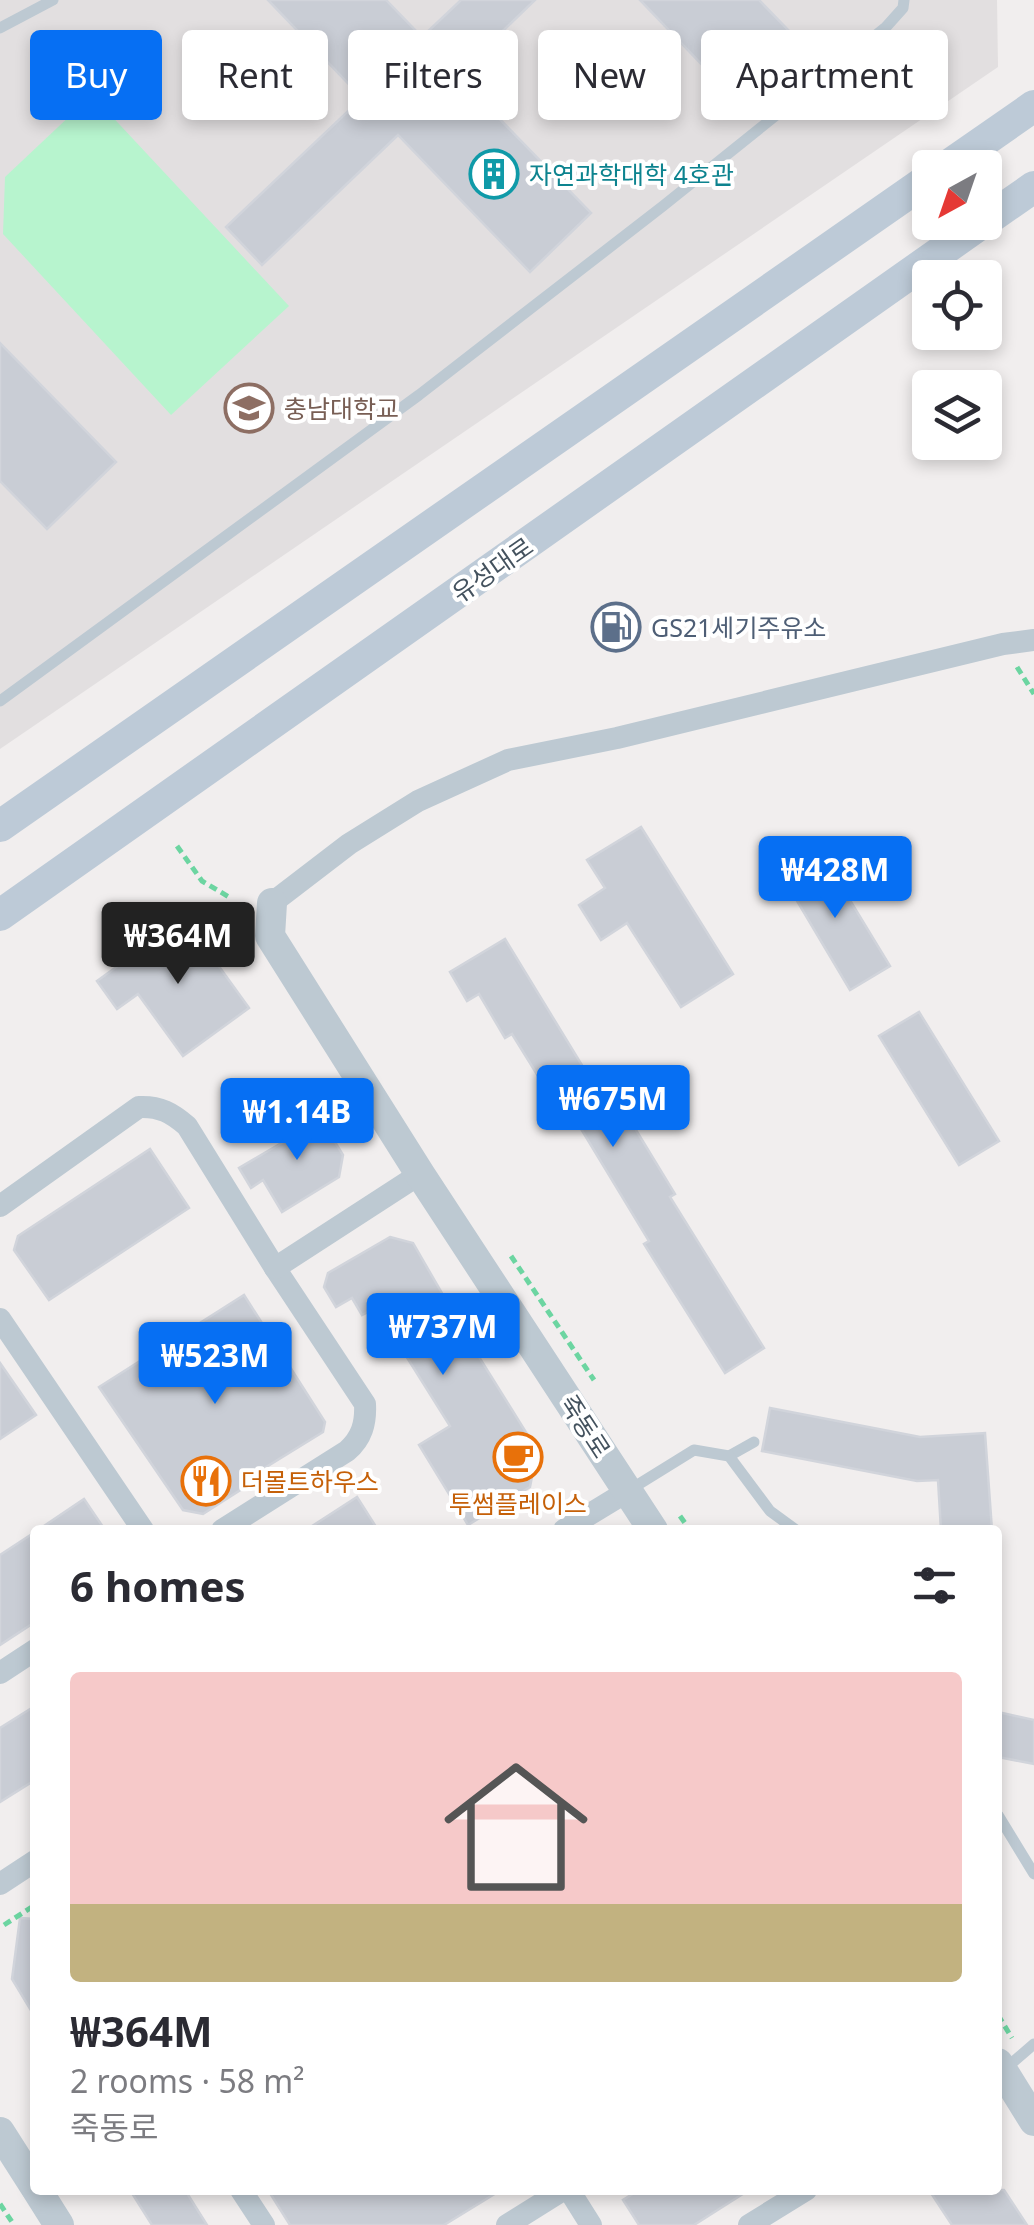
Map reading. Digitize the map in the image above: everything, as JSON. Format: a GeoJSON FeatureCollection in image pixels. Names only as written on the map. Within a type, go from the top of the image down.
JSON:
{"type":"FeatureCollection","features":[{"type":"Feature","properties":{"kind":"main road"},"geometry":{"type":"LineString","coordinates":[[971,150],[1034,106]]}},
{"type":"Feature","properties":{"kind":"main road"},"geometry":{"type":"LineString","coordinates":[[0,826],[912,191]]}},
{"type":"Feature","properties":{"kind":"main road","name":"유성대로"},"geometry":{"type":"LineString","coordinates":[[1002,209],[1025,193]]}},
{"type":"Feature","properties":{"kind":"main road","name":"유성대로"},"geometry":{"type":"LineString","coordinates":[[0,915],[958,240]]}},
{"type":"Feature","properties":{"kind":"street"},"geometry":{"type":"LineString","coordinates":[[272,902],[349,844],[418,801],[508,760],[1034,640]]}},
{"type":"Feature","properties":{"kind":"street","name":"죽동로"},"geometry":{"type":"LineString","coordinates":[[272,902],[270,936],[650,1525]]}},
{"type":"Feature","properties":{"kind":"street"},"geometry":{"type":"LineString","coordinates":[[0,1206],[139,1107],[152,1106],[172,1113],[188,1126],[365,1404],[366,1418],[356,1442],[230,1525]]}},
{"type":"Feature","properties":{"kind":"street"},"geometry":{"type":"LineString","coordinates":[[275,1268],[420,1174]]}},
{"type":"Feature","properties":{"kind":"street"},"geometry":{"type":"LineString","coordinates":[[0,1319],[140,1525]]}},
{"type":"Feature","properties":{"kind":"street"},"geometry":{"type":"LineString","coordinates":[[572,1525],[628,1491]]}},
{"type":"Feature","properties":{"kind":"street"},"geometry":{"type":"LineString","coordinates":[[0,1672],[30,1653]]}},
{"type":"Feature","properties":{"kind":"street"},"geometry":{"type":"LineString","coordinates":[[0,1884],[30,1865]]}},
{"type":"Feature","properties":{"kind":"street"},"geometry":{"type":"LineString","coordinates":[[1002,2074],[1034,2122]]}},
{"type":"Feature","properties":{"kind":"street"},"geometry":{"type":"LineString","coordinates":[[0,2132],[30,2179]]}},
{"type":"Feature","properties":{"kind":"street"},"geometry":{"type":"LineString","coordinates":[[40,2195],[59,2225]]}},
{"type":"Feature","properties":{"kind":"street"},"geometry":{"type":"LineString","coordinates":[[244,2195],[264,2225]]}},
{"type":"Feature","properties":{"kind":"street"},"geometry":{"type":"LineString","coordinates":[[507,2225],[558,2195]]}},
{"type":"Feature","properties":{"kind":"street"},"geometry":{"type":"LineString","coordinates":[[569,2195],[590,2225]]}},
{"type":"Feature","properties":{"kind":"street"},"geometry":{"type":"LineString","coordinates":[[749,2225],[798,2195]]}},
{"type":"Feature","properties":{"kind":"lane"},"geometry":{"type":"LineString","coordinates":[[0,28],[54,0]]}},
{"type":"Feature","properties":{"kind":"lane"},"geometry":{"type":"LineString","coordinates":[[0,701],[419,395],[634,229],[886,27],[903,8],[904,0]]}},
{"type":"Feature","properties":{"kind":"lane"},"geometry":{"type":"LineString","coordinates":[[628,1491],[694,1450],[729,1456],[754,1442]]}},
{"type":"Feature","properties":{"kind":"lane"},"geometry":{"type":"LineString","coordinates":[[729,1456],[770,1511],[789,1525]]}},
{"type":"Feature","properties":{"kind":"lane"},"geometry":{"type":"LineString","coordinates":[[1002,1822],[1034,1874]]}},
{"type":"Feature","properties":{"kind":"lane"},"geometry":{"type":"LineString","coordinates":[[1002,2067],[1034,2044]]}},
{"type":"Feature","properties":{"kind":"path"},"geometry":{"type":"LineString","coordinates":[[177,846],[202,881],[230,897]]}},
{"type":"Feature","properties":{"kind":"path"},"geometry":{"type":"LineString","coordinates":[[4,1925],[30,1909]]}},
{"type":"Feature","properties":{"kind":"path"},"geometry":{"type":"LineString","coordinates":[[0,2204],[14,2225]]}},
{"type":"Feature","properties":{"kind":"shaded area","name":"충남대학교"},"geometry":{"type":"Polygon","coordinates":[[[0,0],[997,0],[998,67],[948,101],[948,30],[701,30],[701,120],[920,120],[0,749],[0,0]]]}},
{"type":"Feature","properties":{"kind":"green space"},"geometry":{"type":"Polygon","coordinates":[[[65,120],[115,120],[289,306],[171,415],[3,234],[5,177],[65,120]]]}},
{"type":"Feature","properties":{"kind":"building","name":"자연과학대학 4호관"},"geometry":{"type":"Polygon","coordinates":[[[268,0],[386,0],[415,30],[348,30],[348,83],[328,63],[328,30],[297,30],[268,0]]]}},
{"type":"Feature","properties":{"kind":"building","name":"자연과학대학 4호관"},"geometry":{"type":"Polygon","coordinates":[[[461,0],[535,0],[504,30],[429,30],[461,0]]]}},
{"type":"Feature","properties":{"kind":"building"},"geometry":{"type":"Polygon","coordinates":[[[640,0],[759,0],[788,30],[701,30],[701,64],[681,43],[681,30],[669,30],[640,0]]]}},
{"type":"Feature","properties":{"kind":"building","name":"자연과학대학 4호관"},"geometry":{"type":"Polygon","coordinates":[[[348,111],[348,120],[501,120],[591,213],[530,272],[398,135],[262,265],[226,227],[348,111]]]}},
{"type":"Feature","properties":{"kind":"building"},"geometry":{"type":"Polygon","coordinates":[[[0,343],[116,462],[47,529],[0,481],[0,343]]]}},
{"type":"Feature","properties":{"kind":"building"},"geometry":{"type":"Polygon","coordinates":[[[641,827],[733,974],[681,1007],[627,923],[601,940],[579,905],[605,888],[587,860],[641,827]]]}},
{"type":"Feature","properties":{"kind":"building"},"geometry":{"type":"Polygon","coordinates":[[[820,851],[890,966],[850,990],[781,874],[820,851]]]}},
{"type":"Feature","properties":{"kind":"building"},"geometry":{"type":"Polygon","coordinates":[[[184,918],[249,1008],[183,1056],[138,994],[117,1009],[97,981],[184,918]]]}},
{"type":"Feature","properties":{"kind":"building"},"geometry":{"type":"Polygon","coordinates":[[[505,939],[594,1085],[605,1079],[675,1194],[670,1197],[764,1348],[725,1373],[644,1244],[649,1241],[546,1071],[538,1076],[512,1034],[505,1038],[479,994],[467,1001],[450,972],[505,939]]]}},
{"type":"Feature","properties":{"kind":"building"},"geometry":{"type":"Polygon","coordinates":[[[919,1012],[999,1141],[959,1165],[879,1036],[919,1012]]]}},
{"type":"Feature","properties":{"kind":"building"},"geometry":{"type":"Polygon","coordinates":[[[316,1111],[343,1155],[339,1177],[282,1212],[263,1180],[251,1188],[239,1168],[283,1142],[278,1134],[316,1111]]]}},
{"type":"Feature","properties":{"kind":"building"},"geometry":{"type":"Polygon","coordinates":[[[150,1149],[189,1208],[49,1300],[14,1250],[18,1236],[150,1149]]]}},
{"type":"Feature","properties":{"kind":"building"},"geometry":{"type":"Polygon","coordinates":[[[390,1237],[413,1243],[441,1296],[537,1450],[530,1487],[468,1525],[419,1445],[450,1426],[376,1308],[362,1315],[352,1298],[336,1307],[324,1287],[328,1273],[390,1237]]]}},
{"type":"Feature","properties":{"kind":"building"},"geometry":{"type":"Polygon","coordinates":[[[244,1295],[325,1422],[323,1432],[242,1482],[245,1487],[203,1514],[183,1510],[99,1387],[244,1295]]]}},
{"type":"Feature","properties":{"kind":"building"},"geometry":{"type":"Polygon","coordinates":[[[0,1363],[36,1415],[0,1439],[0,1363]]]}},
{"type":"Feature","properties":{"kind":"building"},"geometry":{"type":"Polygon","coordinates":[[[770,1408],[920,1437],[985,1433],[992,1525],[941,1525],[938,1480],[917,1481],[762,1451],[770,1408]]]}},
{"type":"Feature","properties":{"kind":"building"},"geometry":{"type":"Polygon","coordinates":[[[357,1497],[375,1525],[314,1525],[357,1497]]]}},
{"type":"Feature","properties":{"kind":"building"},"geometry":{"type":"Polygon","coordinates":[[[84,1499],[102,1525],[45,1525],[84,1499]]]}},
{"type":"Feature","properties":{"kind":"building"},"geometry":{"type":"Polygon","coordinates":[[[30,1535],[30,1625],[0,1645],[0,1555],[30,1535]]]}},
{"type":"Feature","properties":{"kind":"building"},"geometry":{"type":"Polygon","coordinates":[[[30,1709],[30,1783],[0,1802],[0,1728],[30,1709]]]}},
{"type":"Feature","properties":{"kind":"building"},"geometry":{"type":"Polygon","coordinates":[[[1002,1713],[1034,1720],[1034,1764],[1002,1758],[1002,1713]]]}},
{"type":"Feature","properties":{"kind":"building"},"geometry":{"type":"Polygon","coordinates":[[[20,1918],[30,1919],[30,2009],[12,1979],[20,1918]]]}},
{"type":"Feature","properties":{"kind":"building"},"geometry":{"type":"Polygon","coordinates":[[[1004,2190],[1027,2225],[952,2225],[932,2195],[1002,2195],[1004,2190]]]}},
{"type":"Feature","properties":{"kind":"building"},"geometry":{"type":"Polygon","coordinates":[[[133,2195],[188,2195],[207,2225],[152,2225],[133,2195]]]}},
{"type":"Feature","properties":{"kind":"building"},"geometry":{"type":"Polygon","coordinates":[[[271,2195],[493,2195],[444,2225],[290,2225],[271,2195]]]}},
{"type":"Feature","properties":{"kind":"building"},"geometry":{"type":"Polygon","coordinates":[[[631,2195],[741,2195],[694,2225],[639,2225],[623,2200],[631,2195]]]}},
{"type":"Feature","properties":{"kind":"place","name":"자연과학대학 4호관"},"geometry":{"type":"Point","coordinates":[494,174]}},
{"type":"Feature","properties":{"kind":"place","name":"충남대학교"},"geometry":{"type":"Point","coordinates":[249,408]}},
{"type":"Feature","properties":{"kind":"place","name":"GS21세기주유소"},"geometry":{"type":"Point","coordinates":[616,627]}},
{"type":"Feature","properties":{"kind":"place","name":"투썸플레이스"},"geometry":{"type":"Point","coordinates":[518,1457]}},
{"type":"Feature","properties":{"kind":"place","name":"더몰트하우스"},"geometry":{"type":"Point","coordinates":[206,1481]}}]}
